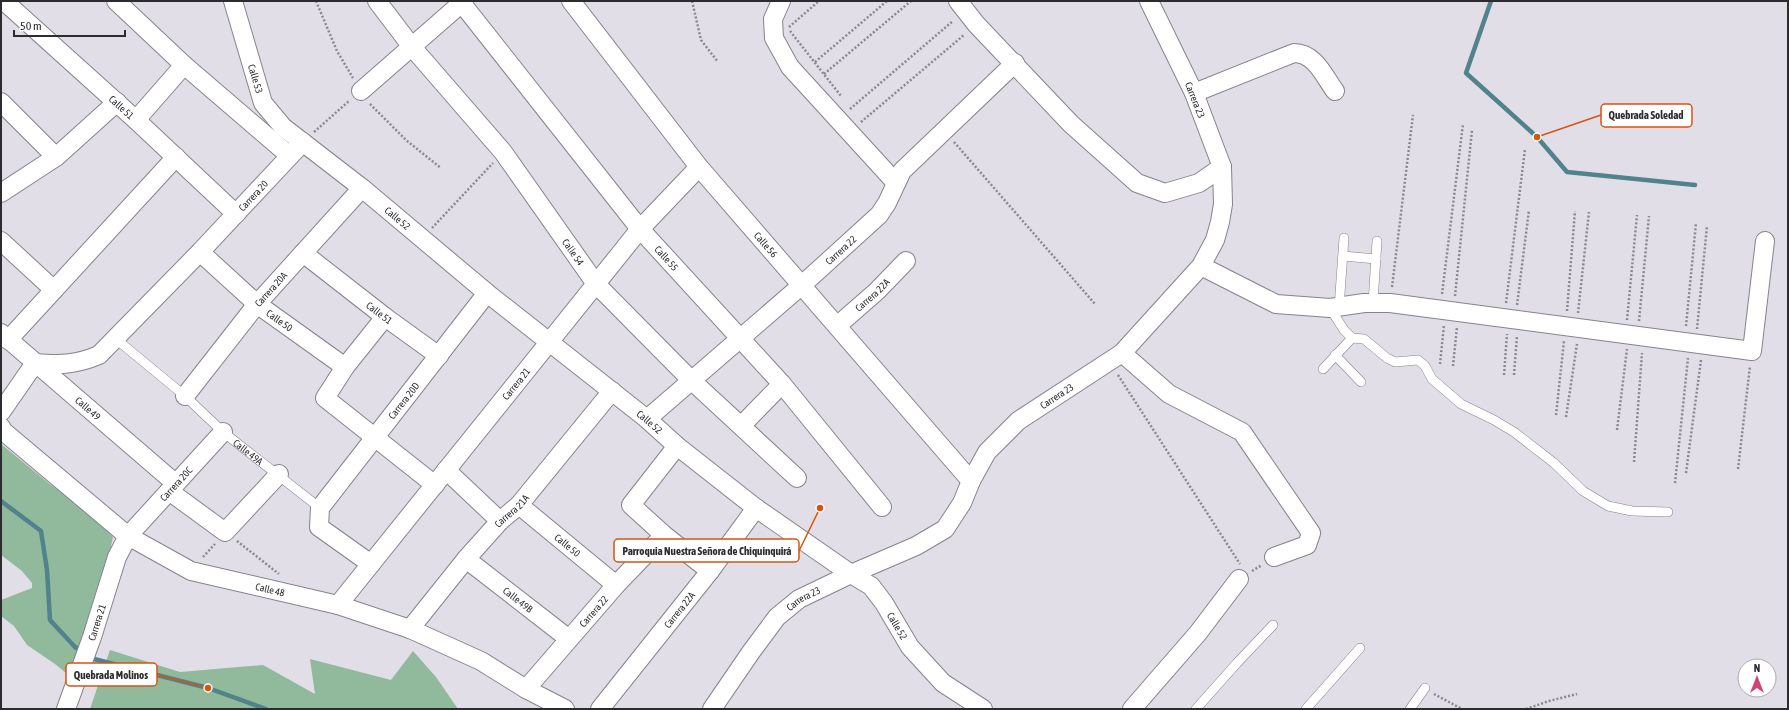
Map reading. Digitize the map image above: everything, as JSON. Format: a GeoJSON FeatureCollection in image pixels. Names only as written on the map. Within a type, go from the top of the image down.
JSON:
{"type":"FeatureCollection","features":[{"type":"Feature","properties":{"kind":"street"},"geometry":{"type":"LineString","coordinates":[[116,1],[184,65],[290,156]]}},
{"type":"Feature","properties":{"kind":"street","name":"Calle 53"},"geometry":{"type":"LineString","coordinates":[[233,1],[263,103],[283,127],[303,142]]}},
{"type":"Feature","properties":{"kind":"street","name":"Calle 54"},"geometry":{"type":"LineString","coordinates":[[377,1],[412,47],[503,152],[596,284],[690,380],[797,478]]}},
{"type":"Feature","properties":{"kind":"street","name":"Calle 56"},"geometry":{"type":"LineString","coordinates":[[571,1],[699,167],[971,481]]}},
{"type":"Feature","properties":{"kind":"street"},"geometry":{"type":"LineString","coordinates":[[781,1],[773,19],[774,38],[790,67],[896,183]]}},
{"type":"Feature","properties":{"kind":"street","name":"Carrera 23"},"geometry":{"type":"LineString","coordinates":[[712,709],[777,617],[799,599],[851,574],[916,546],[944,529],[962,503],[971,481],[986,452],[1018,421],[1116,358],[1201,266],[1215,240],[1220,222],[1223,204],[1222,167],[1194,93],[1149,1]]}},
{"type":"Feature","properties":{"kind":"street","name":"Calle 51"},"geometry":{"type":"LineString","coordinates":[[4,2],[117,102],[236,214]]}},
{"type":"Feature","properties":{"kind":"street"},"geometry":{"type":"LineString","coordinates":[[361,91],[461,2]]}},
{"type":"Feature","properties":{"kind":"street","name":"Calle 55"},"geometry":{"type":"LineString","coordinates":[[461,2],[640,229],[782,384],[882,508]]}},
{"type":"Feature","properties":{"kind":"street"},"geometry":{"type":"LineString","coordinates":[[967,12],[1072,124],[1137,183],[1165,193],[1199,183],[1222,167]]}},
{"type":"Feature","properties":{"kind":"street"},"geometry":{"type":"LineString","coordinates":[[1194,93],[1294,53],[1303,53],[1311,58],[1335,92]]}},
{"type":"Feature","properties":{"kind":"street","name":"Carrera 22"},"geometry":{"type":"LineString","coordinates":[[647,419],[690,380],[802,285],[879,215],[887,203],[902,171],[1015,63]]}},
{"type":"Feature","properties":{"kind":"street"},"geometry":{"type":"LineString","coordinates":[[136,120],[184,65]]}},
{"type":"Feature","properties":{"kind":"street"},"geometry":{"type":"LineString","coordinates":[[1,102],[56,157]]}},
{"type":"Feature","properties":{"kind":"street"},"geometry":{"type":"LineString","coordinates":[[1,193],[56,157],[117,102]]}},
{"type":"Feature","properties":{"kind":"street","name":"Carrera 20"},"geometry":{"type":"LineString","coordinates":[[35,363],[64,365],[83,362],[99,355],[200,252],[303,142]]}},
{"type":"Feature","properties":{"kind":"street","name":"Calle 52"},"geometry":{"type":"LineString","coordinates":[[303,142],[362,188],[487,293],[550,341],[756,508],[851,574],[871,586],[884,602],[910,647],[943,683],[982,709]]}},
{"type":"Feature","properties":{"kind":"street"},"geometry":{"type":"LineString","coordinates":[[5,337],[54,290],[176,157]]}},
{"type":"Feature","properties":{"kind":"street","name":"Carrera 21"},"geometry":{"type":"LineString","coordinates":[[338,606],[640,229],[699,167]]}},
{"type":"Feature","properties":{"kind":"street","name":"Carrera 20A"},"geometry":{"type":"LineString","coordinates":[[185,396],[257,304],[362,188]]}},
{"type":"Feature","properties":{"kind":"street"},"geometry":{"type":"LineString","coordinates":[[1,241],[54,290]]}},
{"type":"Feature","properties":{"kind":"street"},"geometry":{"type":"LineString","coordinates":[[1201,266],[1276,304],[1334,308],[1373,303],[1390,303],[1752,351],[1765,241]]}},
{"type":"Feature","properties":{"kind":"street","name":"Calle 50"},"geometry":{"type":"LineString","coordinates":[[200,252],[257,304],[345,367]]}},
{"type":"Feature","properties":{"kind":"street","name":"Calle 51"},"geometry":{"type":"LineString","coordinates":[[303,253],[385,317],[439,356]]}},
{"type":"Feature","properties":{"kind":"street","name":"Carrera 22A"},"geometry":{"type":"LineString","coordinates":[[837,326],[877,292],[906,261]]}},
{"type":"Feature","properties":{"kind":"street","name":"Carrera 20D"},"geometry":{"type":"LineString","coordinates":[[320,508],[374,436],[439,356],[487,293]]}},
{"type":"Feature","properties":{"kind":"street"},"geometry":{"type":"LineString","coordinates":[[385,317],[345,367],[325,398],[435,484]]}},
{"type":"Feature","properties":{"kind":"street","name":"Calle 49"},"geometry":{"type":"LineString","coordinates":[[5,337],[172,487],[225,532]]}},
{"type":"Feature","properties":{"kind":"street"},"geometry":{"type":"LineString","coordinates":[[1116,358],[1169,394],[1242,432],[1311,533],[1307,545],[1274,557]]}},
{"type":"Feature","properties":{"kind":"street"},"geometry":{"type":"LineString","coordinates":[[1,412],[35,363]]}},
{"type":"Feature","properties":{"kind":"street"},"geometry":{"type":"LineString","coordinates":[[741,426],[782,384]]}},
{"type":"Feature","properties":{"kind":"street","name":"Carrera 21A"},"geometry":{"type":"LineString","coordinates":[[410,629],[466,559],[500,521],[519,505],[612,391]]}},
{"type":"Feature","properties":{"kind":"street","name":"Calle 48"},"geometry":{"type":"LineString","coordinates":[[1,427],[3,431],[128,536],[191,571],[338,606],[410,629],[481,661],[526,689],[565,709]]}},
{"type":"Feature","properties":{"kind":"street","name":"Carrera 20C"},"geometry":{"type":"LineString","coordinates":[[128,536],[223,432]]}},
{"type":"Feature","properties":{"kind":"street"},"geometry":{"type":"LineString","coordinates":[[678,446],[630,505],[664,535],[710,571]]}},
{"type":"Feature","properties":{"kind":"street"},"geometry":{"type":"LineString","coordinates":[[446,470],[500,521]]}},
{"type":"Feature","properties":{"kind":"street"},"geometry":{"type":"LineString","coordinates":[[225,532],[279,474]]}},
{"type":"Feature","properties":{"kind":"street","name":"Calle 50"},"geometry":{"type":"LineString","coordinates":[[519,505],[616,585]]}},
{"type":"Feature","properties":{"kind":"street"},"geometry":{"type":"LineString","coordinates":[[320,508],[319,527],[371,564]]}},
{"type":"Feature","properties":{"kind":"street","name":"Carrera 22A"},"geometry":{"type":"LineString","coordinates":[[600,709],[710,571],[756,508]]}},
{"type":"Feature","properties":{"kind":"street","name":"Carrera 22"},"geometry":{"type":"LineString","coordinates":[[526,689],[616,585],[664,535]]}},
{"type":"Feature","properties":{"kind":"street","name":"Carrera 21"},"geometry":{"type":"LineString","coordinates":[[66,709],[82,668],[117,557],[128,536]]}},
{"type":"Feature","properties":{"kind":"street","name":"Calle 49B"},"geometry":{"type":"LineString","coordinates":[[466,559],[570,639]]}},
{"type":"Feature","properties":{"kind":"street"},"geometry":{"type":"LineString","coordinates":[[1132,709],[1198,633],[1240,573]]}},
{"type":"Feature","properties":{"kind":"lane"},"geometry":{"type":"LineString","coordinates":[[1344,238],[1343,256],[1334,308],[1344,330],[1352,338],[1364,339],[1387,358],[1395,362],[1418,360],[1426,366],[1432,379],[1461,404],[1494,420],[1514,432],[1554,463],[1583,491],[1608,506],[1632,511],[1668,512]]}},
{"type":"Feature","properties":{"kind":"lane"},"geometry":{"type":"LineString","coordinates":[[1373,303],[1377,241]]}},
{"type":"Feature","properties":{"kind":"lane"},"geometry":{"type":"LineString","coordinates":[[1343,256],[1376,259]]}},
{"type":"Feature","properties":{"kind":"lane"},"geometry":{"type":"LineString","coordinates":[[1323,369],[1352,338]]}},
{"type":"Feature","properties":{"kind":"lane","name":"Calle 49A"},"geometry":{"type":"LineString","coordinates":[[116,339],[185,396],[223,432],[279,474],[320,508]]}},
{"type":"Feature","properties":{"kind":"lane"},"geometry":{"type":"LineString","coordinates":[[1335,356],[1361,382]]}},
{"type":"Feature","properties":{"kind":"lane"},"geometry":{"type":"LineString","coordinates":[[1196,709],[1273,625]]}},
{"type":"Feature","properties":{"kind":"lane"},"geometry":{"type":"LineString","coordinates":[[1306,709],[1360,648]]}},
{"type":"Feature","properties":{"kind":"lane"},"geometry":{"type":"LineString","coordinates":[[1410,709],[1425,688]]}},
{"type":"Feature","properties":{"kind":"path"},"geometry":{"type":"LineString","coordinates":[[692,1],[701,40],[718,62]]}},
{"type":"Feature","properties":{"kind":"path"},"geometry":{"type":"LineString","coordinates":[[788,28],[819,1]]}},
{"type":"Feature","properties":{"kind":"path"},"geometry":{"type":"LineString","coordinates":[[815,62],[887,1]]}},
{"type":"Feature","properties":{"kind":"path"},"geometry":{"type":"LineString","coordinates":[[824,74],[911,1]]}},
{"type":"Feature","properties":{"kind":"path"},"geometry":{"type":"LineString","coordinates":[[850,109],[967,12]]}},
{"type":"Feature","properties":{"kind":"path"},"geometry":{"type":"LineString","coordinates":[[861,123],[967,12]]}},
{"type":"Feature","properties":{"kind":"path"},"geometry":{"type":"LineString","coordinates":[[303,142],[361,91]]}},
{"type":"Feature","properties":{"kind":"path"},"geometry":{"type":"LineString","coordinates":[[1390,303],[1413,115]]}},
{"type":"Feature","properties":{"kind":"path"},"geometry":{"type":"LineString","coordinates":[[1453,366],[1450,310],[1463,124]]}},
{"type":"Feature","properties":{"kind":"path"},"geometry":{"type":"LineString","coordinates":[[1440,364],[1450,310],[1472,130]]}},
{"type":"Feature","properties":{"kind":"path"},"geometry":{"type":"LineString","coordinates":[[944,131],[1095,304]]}},
{"type":"Feature","properties":{"kind":"path"},"geometry":{"type":"LineString","coordinates":[[1514,375],[1511,318],[1525,149]]}},
{"type":"Feature","properties":{"kind":"path"},"geometry":{"type":"LineString","coordinates":[[422,238],[503,152]]}},
{"type":"Feature","properties":{"kind":"path"},"geometry":{"type":"LineString","coordinates":[[1504,375],[1511,318],[1528,210]]}},
{"type":"Feature","properties":{"kind":"path"},"geometry":{"type":"LineString","coordinates":[[1556,415],[1574,327],[1575,211]]}},
{"type":"Feature","properties":{"kind":"path"},"geometry":{"type":"LineString","coordinates":[[1566,417],[1574,327],[1589,212]]}},
{"type":"Feature","properties":{"kind":"path"},"geometry":{"type":"LineString","coordinates":[[1634,462],[1633,335],[1638,215]]}},
{"type":"Feature","properties":{"kind":"path"},"geometry":{"type":"LineString","coordinates":[[1617,430],[1633,335],[1649,216]]}},
{"type":"Feature","properties":{"kind":"path"},"geometry":{"type":"LineString","coordinates":[[1686,473],[1693,343],[1696,224]]}},
{"type":"Feature","properties":{"kind":"path"},"geometry":{"type":"LineString","coordinates":[[1675,483],[1707,226]]}},
{"type":"Feature","properties":{"kind":"path"},"geometry":{"type":"LineString","coordinates":[[1738,469],[1752,351]]}},
{"type":"Feature","properties":{"kind":"path"},"geometry":{"type":"LineString","coordinates":[[1116,358],[1240,573]]}},
{"type":"Feature","properties":{"kind":"path"},"geometry":{"type":"LineString","coordinates":[[191,571],[225,532],[280,576]]}},
{"type":"Feature","properties":{"kind":"path"},"geometry":{"type":"LineString","coordinates":[[1425,688],[1462,709]]}},
{"type":"Feature","properties":{"kind":"path"},"geometry":{"type":"LineString","coordinates":[[1526,709],[1549,700],[1577,694]]}},
{"type":"Feature","properties":{"kind":"green space"},"geometry":{"type":"Polygon","coordinates":[[[1,444],[51,485],[82,505],[113,537],[106,570],[72,678],[55,664],[27,645],[14,626],[1,616],[1,600],[32,588],[32,583],[22,571],[1,555],[1,444]]]}},
{"type":"Feature","properties":{"kind":"green space"},"geometry":{"type":"Polygon","coordinates":[[[110,650],[180,672],[263,665],[315,694],[310,659],[391,680],[413,651],[436,677],[458,709],[90,709],[110,650]]]}},
{"type":"Feature","properties":{"kind":"waterway"},"geometry":{"type":"LineString","coordinates":[[1491,1],[1466,73],[1537,137],[1567,172],[1695,185]]}},
{"type":"Feature","properties":{"kind":"waterway"},"geometry":{"type":"LineString","coordinates":[[1,501],[41,531],[47,570],[50,620],[75,647],[83,652]]}},
{"type":"Feature","properties":{"kind":"waterway"},"geometry":{"type":"LineString","coordinates":[[90,656],[94,659],[208,688],[266,709]]}},
{"type":"Feature","properties":{"kind":"place","name":"Quebrada Soledad"},"geometry":{"type":"Point","coordinates":[1537,137]}},
{"type":"Feature","properties":{"kind":"place","name":"Parroquia Nuestra Señora de Chiquinquirá"},"geometry":{"type":"Point","coordinates":[820,508]}},
{"type":"Feature","properties":{"kind":"place","name":"Quebrada Molinos"},"geometry":{"type":"Point","coordinates":[208,688]}}]}
